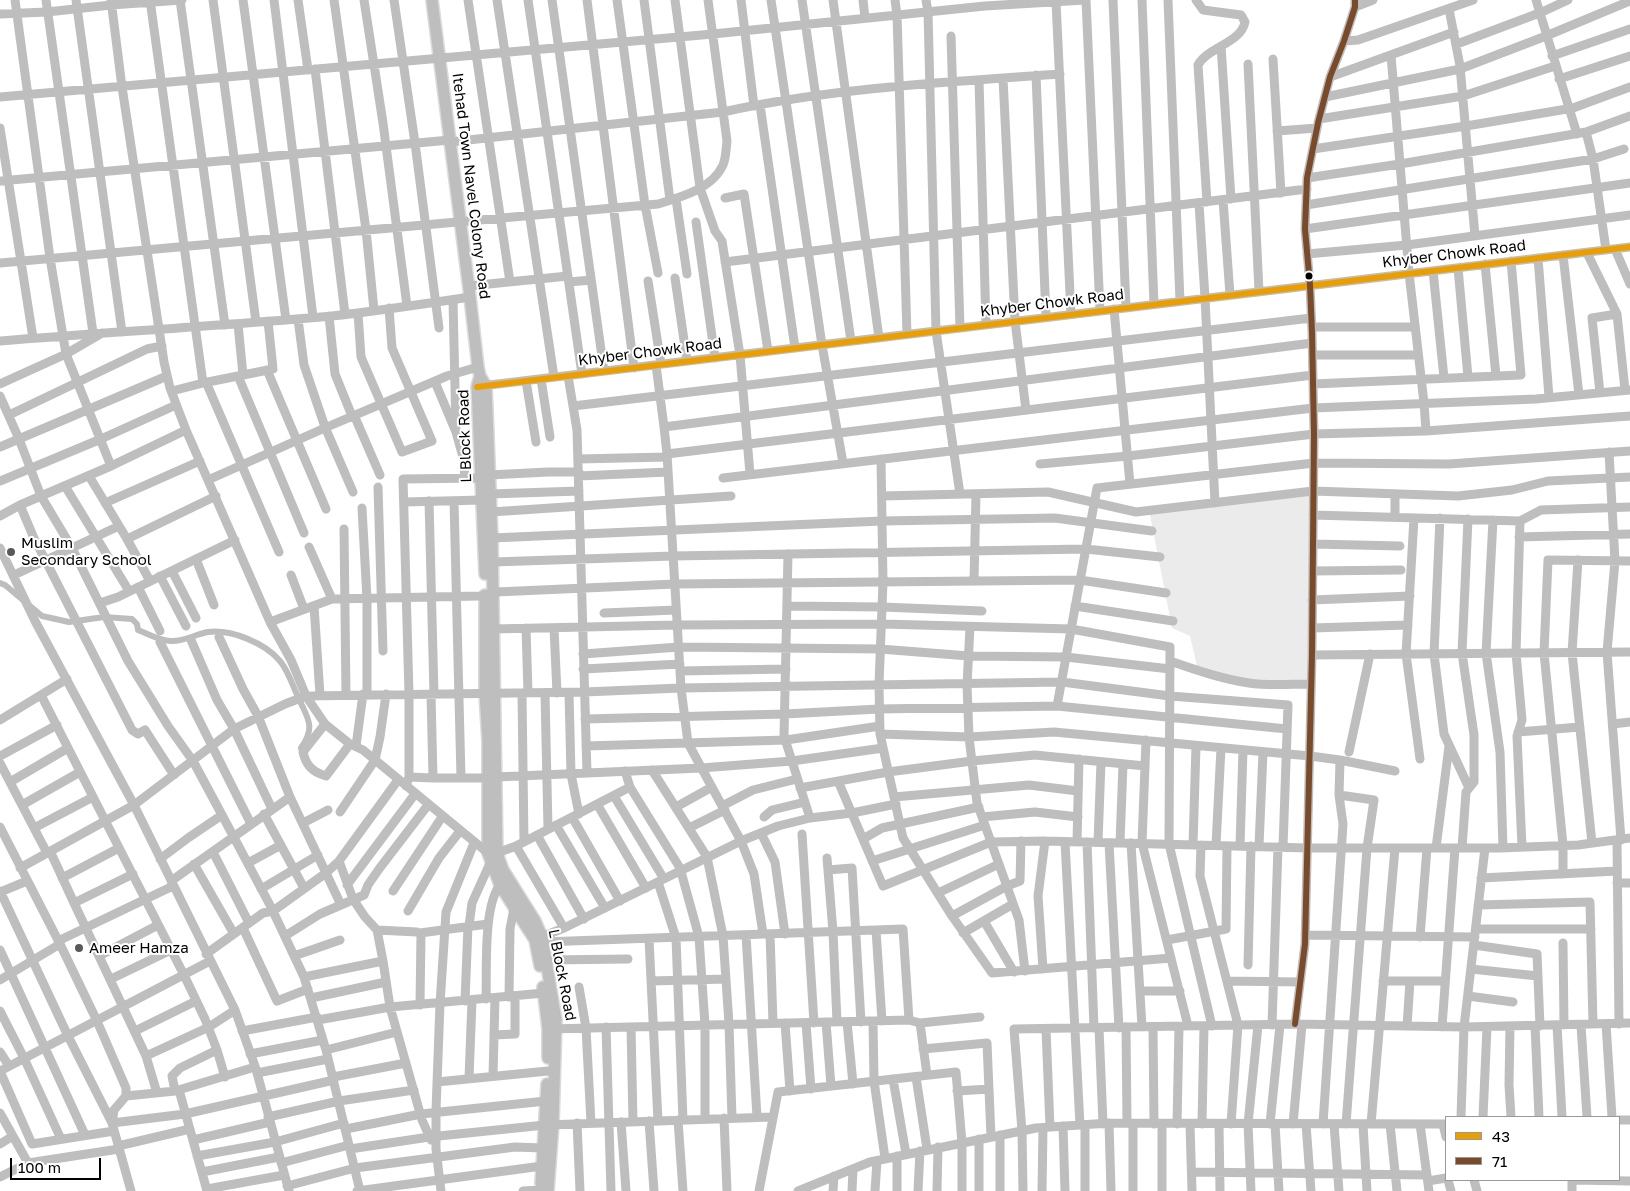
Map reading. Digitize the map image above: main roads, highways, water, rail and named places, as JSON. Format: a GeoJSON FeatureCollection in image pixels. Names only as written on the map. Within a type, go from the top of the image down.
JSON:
{"type":"FeatureCollection","features":[{"type":"Feature","properties":{"kind":"main road","name":"Itehad Town Navel Colony Road"},"geometry":{"type":"LineString","coordinates":[[432,0],[480,379]]}},
{"type":"Feature","properties":{"kind":"main road","name":"L Block Road"},"geometry":{"type":"LineString","coordinates":[[480,379],[489,593],[492,856],[500,885],[514,908],[531,923]]}},
{"type":"Feature","properties":{"kind":"main road","name":"L Block Road"},"geometry":{"type":"LineString","coordinates":[[486,497],[490,512],[493,562],[489,593],[494,629],[489,693]]}},
{"type":"Feature","properties":{"kind":"main road","name":"L Block Road"},"geometry":{"type":"LineString","coordinates":[[492,856],[503,870],[540,940],[546,960],[552,1028],[548,1191]]}},
{"type":"Feature","properties":{"kind":"main road","name":"L Block Road"},"geometry":{"type":"LineString","coordinates":[[540,940],[544,993],[552,1028],[546,1102],[549,1124],[543,1148],[540,1191]]}},
{"type":"Feature","properties":{"kind":"waterway"},"geometry":{"type":"LineString","coordinates":[[0,583],[5,585],[42,616],[69,622],[104,617],[132,619],[137,624],[138,630],[167,641],[176,641],[203,633],[217,632],[237,635],[257,643],[274,654],[283,665],[305,712],[309,729],[306,741],[301,748]]}},
{"type":"Feature","properties":{"kind":"place","name":"Muslim Secondary School"},"geometry":{"type":"Point","coordinates":[11,552]}},
{"type":"Feature","properties":{"kind":"place","name":"Ameer Hamza"},"geometry":{"type":"Point","coordinates":[79,948]}}]}
